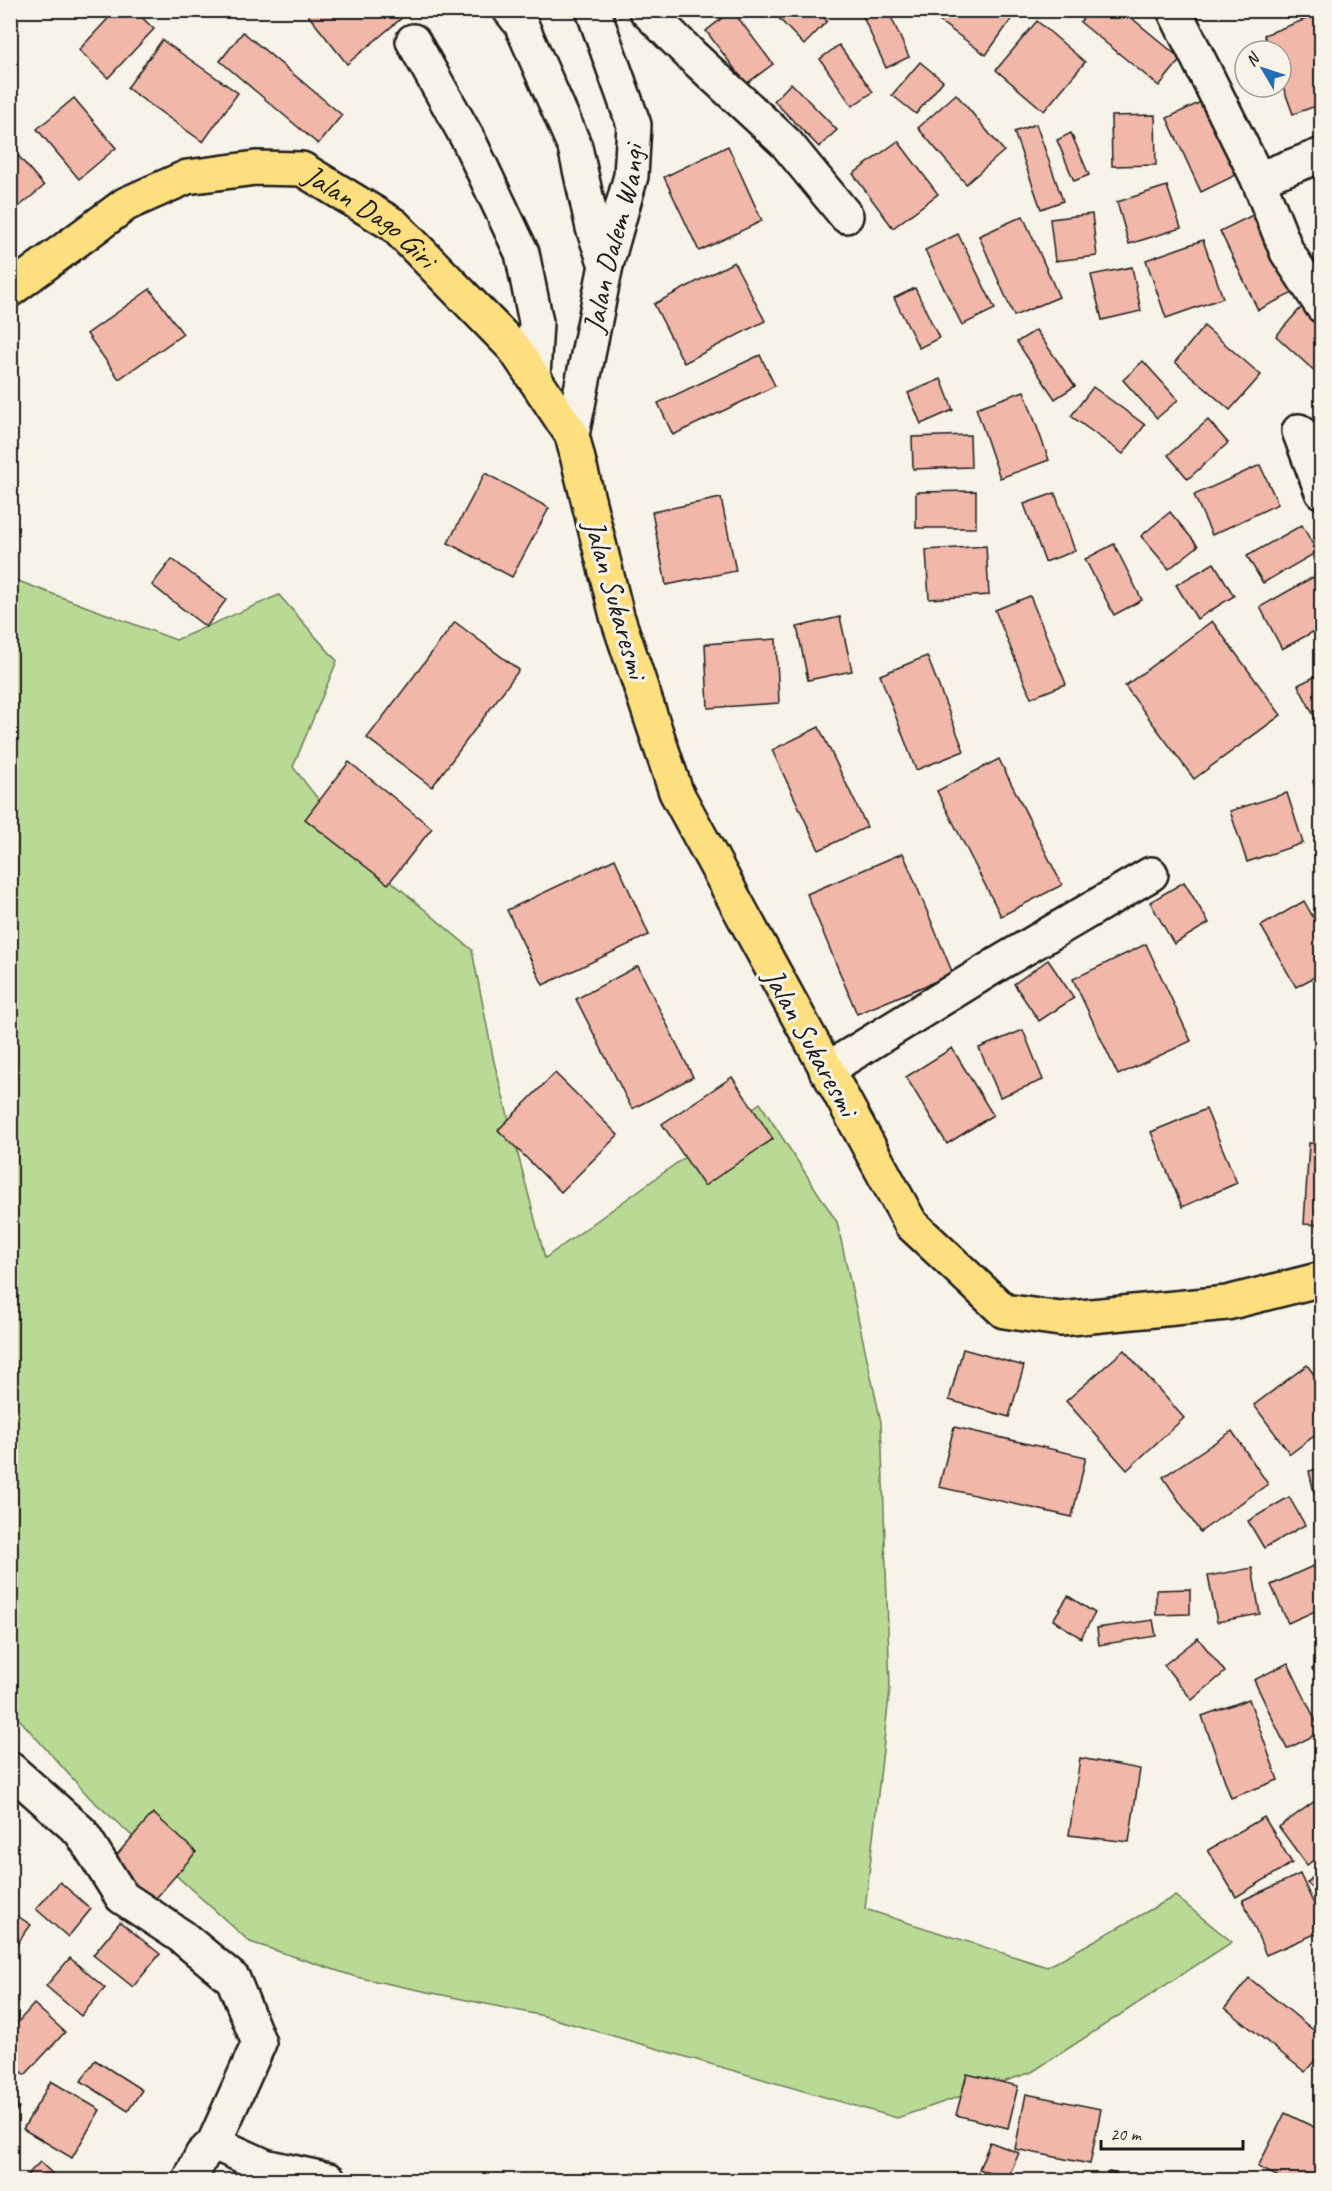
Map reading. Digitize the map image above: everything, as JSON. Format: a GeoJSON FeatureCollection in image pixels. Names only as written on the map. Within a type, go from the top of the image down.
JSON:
{"type":"FeatureCollection","features":[{"type":"Feature","properties":{"kind":"main road","name":"Jalan Dago Giri"},"geometry":{"type":"LineString","coordinates":[[10,290],[126,204],[187,177],[256,168],[302,169],[394,225],[514,348],[572,435]]}},
{"type":"Feature","properties":{"kind":"main road","name":"Jalan Sukaresmi"},"geometry":{"type":"LineString","coordinates":[[572,435],[617,616],[676,792],[911,1224],[1004,1311],[1060,1319],[1227,1302],[1322,1279]]}},
{"type":"Feature","properties":{"kind":"street"},"geometry":{"type":"LineString","coordinates":[[510,10],[521,24],[575,147],[593,228],[606,265]]}},
{"type":"Feature","properties":{"kind":"street","name":"Jalan Dalem Wangi"},"geometry":{"type":"LineString","coordinates":[[572,435],[606,265],[631,176],[634,125],[593,10]]}},
{"type":"Feature","properties":{"kind":"street"},"geometry":{"type":"LineString","coordinates":[[646,10],[786,143],[846,216]]}},
{"type":"Feature","properties":{"kind":"street"},"geometry":{"type":"LineString","coordinates":[[1174,10],[1258,179],[1287,252],[1322,306]]}},
{"type":"Feature","properties":{"kind":"street"},"geometry":{"type":"LineString","coordinates":[[413,41],[469,141],[522,253],[536,322],[533,377]]}},
{"type":"Feature","properties":{"kind":"street"},"geometry":{"type":"LineString","coordinates":[[1258,179],[1322,155]]}},
{"type":"Feature","properties":{"kind":"street"},"geometry":{"type":"LineString","coordinates":[[1299,431],[1322,492]]}},
{"type":"Feature","properties":{"kind":"street"},"geometry":{"type":"LineString","coordinates":[[826,1070],[998,964],[1151,874]]}},
{"type":"Feature","properties":{"kind":"street"},"geometry":{"type":"LineString","coordinates":[[10,1769],[81,1832],[122,1897],[181,1936],[233,1979],[259,2043],[214,2142],[202,2155],[190,2181]]}},
{"type":"Feature","properties":{"kind":"street"},"geometry":{"type":"LineString","coordinates":[[214,2142],[266,2166],[329,2181]]}},
{"type":"Feature","properties":{"kind":"green space"},"geometry":{"type":"Polygon","coordinates":[[[10,578],[176,640],[279,595],[337,661],[293,767],[364,858],[472,950],[494,1062],[545,1258],[760,1103],[837,1222],[881,1422],[890,1688],[865,1909],[1047,1967],[1175,1896],[1232,1942],[1032,2072],[897,2118],[544,2016],[356,1977],[250,1942],[90,1798],[11,1710],[10,578]]]}},
{"type":"Feature","properties":{"kind":"building"},"geometry":{"type":"Polygon","coordinates":[[[116,10],[134,10],[154,29],[108,78],[79,50],[116,10]]]}},
{"type":"Feature","properties":{"kind":"building"},"geometry":{"type":"Polygon","coordinates":[[[313,10],[400,10],[404,16],[347,64],[308,15],[313,10]]]}},
{"type":"Feature","properties":{"kind":"building"},"geometry":{"type":"Polygon","coordinates":[[[732,10],[773,64],[746,84],[706,31],[732,10]]]}},
{"type":"Feature","properties":{"kind":"building"},"geometry":{"type":"Polygon","coordinates":[[[771,10],[817,10],[827,21],[804,45],[771,10]]]}},
{"type":"Feature","properties":{"kind":"building"},"geometry":{"type":"Polygon","coordinates":[[[860,10],[888,10],[909,57],[886,68],[860,10]]]}},
{"type":"Feature","properties":{"kind":"building"},"geometry":{"type":"Polygon","coordinates":[[[940,10],[1018,10],[986,55],[935,18],[940,10]]]}},
{"type":"Feature","properties":{"kind":"building"},"geometry":{"type":"Polygon","coordinates":[[[1090,10],[1122,10],[1181,59],[1159,86],[1080,22],[1090,10]]]}},
{"type":"Feature","properties":{"kind":"building"},"geometry":{"type":"Polygon","coordinates":[[[1322,13],[1322,104],[1293,114],[1288,99],[1293,99],[1293,39],[1266,39],[1264,35],[1322,13]]]}},
{"type":"Feature","properties":{"kind":"building"},"geometry":{"type":"Polygon","coordinates":[[[1037,21],[1085,62],[1044,111],[996,70],[1037,21]]]}},
{"type":"Feature","properties":{"kind":"building"},"geometry":{"type":"Polygon","coordinates":[[[243,32],[342,115],[318,144],[220,61],[243,32]]]}},
{"type":"Feature","properties":{"kind":"building"},"geometry":{"type":"Polygon","coordinates":[[[162,40],[238,93],[203,142],[127,88],[162,40]]]}},
{"type":"Feature","properties":{"kind":"building"},"geometry":{"type":"Polygon","coordinates":[[[839,45],[873,92],[852,106],[820,59],[839,45]]]}},
{"type":"Feature","properties":{"kind":"building"},"geometry":{"type":"Polygon","coordinates":[[[920,62],[943,81],[916,114],[892,95],[920,62]]]}},
{"type":"Feature","properties":{"kind":"building"},"geometry":{"type":"Polygon","coordinates":[[[791,83],[837,130],[819,147],[774,101],[791,83]]]}},
{"type":"Feature","properties":{"kind":"building"},"geometry":{"type":"Polygon","coordinates":[[[956,94],[1004,151],[966,184],[918,128],[956,94]]]}},
{"type":"Feature","properties":{"kind":"building"},"geometry":{"type":"Polygon","coordinates":[[[74,98],[116,148],[79,179],[37,129],[74,98]]]}},
{"type":"Feature","properties":{"kind":"building"},"geometry":{"type":"Polygon","coordinates":[[[1203,101],[1238,174],[1201,192],[1167,118],[1203,101]]]}},
{"type":"Feature","properties":{"kind":"building"},"geometry":{"type":"Polygon","coordinates":[[[1155,115],[1156,165],[1112,166],[1111,116],[1155,115]]]}},
{"type":"Feature","properties":{"kind":"building"},"geometry":{"type":"Polygon","coordinates":[[[1036,124],[1063,201],[1041,209],[1014,132],[1036,124]]]}},
{"type":"Feature","properties":{"kind":"building"},"geometry":{"type":"Polygon","coordinates":[[[1071,133],[1089,175],[1074,181],[1057,140],[1071,133]]]}},
{"type":"Feature","properties":{"kind":"building"},"geometry":{"type":"Polygon","coordinates":[[[898,141],[938,194],[893,228],[853,174],[898,141]]]}},
{"type":"Feature","properties":{"kind":"building"},"geometry":{"type":"Polygon","coordinates":[[[10,146],[44,186],[10,214],[10,146]]]}},
{"type":"Feature","properties":{"kind":"building"},"geometry":{"type":"Polygon","coordinates":[[[728,146],[762,221],[699,251],[664,177],[728,146]]]}},
{"type":"Feature","properties":{"kind":"building"},"geometry":{"type":"Polygon","coordinates":[[[1167,186],[1181,228],[1129,244],[1117,202],[1167,186]]]}},
{"type":"Feature","properties":{"kind":"building"},"geometry":{"type":"Polygon","coordinates":[[[1265,209],[1303,288],[1258,310],[1220,231],[1265,209]]]}},
{"type":"Feature","properties":{"kind":"building"},"geometry":{"type":"Polygon","coordinates":[[[1092,214],[1097,256],[1055,261],[1050,219],[1092,214]]]}},
{"type":"Feature","properties":{"kind":"building"},"geometry":{"type":"Polygon","coordinates":[[[1023,216],[1059,297],[1014,316],[979,236],[1023,216]]]}},
{"type":"Feature","properties":{"kind":"building"},"geometry":{"type":"Polygon","coordinates":[[[958,234],[995,309],[962,325],[925,250],[958,234]]]}},
{"type":"Feature","properties":{"kind":"building"},"geometry":{"type":"Polygon","coordinates":[[[1203,240],[1223,298],[1166,318],[1146,260],[1203,240]]]}},
{"type":"Feature","properties":{"kind":"building"},"geometry":{"type":"Polygon","coordinates":[[[734,262],[765,321],[684,363],[654,304],[734,262]]]}},
{"type":"Feature","properties":{"kind":"building"},"geometry":{"type":"Polygon","coordinates":[[[1132,267],[1141,311],[1102,320],[1091,275],[1132,267]]]}},
{"type":"Feature","properties":{"kind":"building"},"geometry":{"type":"Polygon","coordinates":[[[915,288],[939,338],[919,348],[894,298],[915,288]]]}},
{"type":"Feature","properties":{"kind":"building"},"geometry":{"type":"Polygon","coordinates":[[[150,289],[183,334],[119,379],[87,334],[150,289]]]}},
{"type":"Feature","properties":{"kind":"building"},"geometry":{"type":"Polygon","coordinates":[[[1305,303],[1322,318],[1322,378],[1276,336],[1305,303]]]}},
{"type":"Feature","properties":{"kind":"building"},"geometry":{"type":"Polygon","coordinates":[[[1204,326],[1261,375],[1230,410],[1175,362],[1204,326]]]}},
{"type":"Feature","properties":{"kind":"building"},"geometry":{"type":"Polygon","coordinates":[[[1036,330],[1075,386],[1055,399],[1017,342],[1036,330]]]}},
{"type":"Feature","properties":{"kind":"building"},"geometry":{"type":"Polygon","coordinates":[[[760,355],[775,386],[673,435],[658,403],[760,355]]]}},
{"type":"Feature","properties":{"kind":"building"},"geometry":{"type":"Polygon","coordinates":[[[1143,361],[1178,400],[1157,418],[1123,380],[1143,361]]]}},
{"type":"Feature","properties":{"kind":"building"},"geometry":{"type":"Polygon","coordinates":[[[941,379],[953,410],[921,424],[908,393],[941,379]]]}},
{"type":"Feature","properties":{"kind":"building"},"geometry":{"type":"Polygon","coordinates":[[[1093,387],[1145,425],[1123,454],[1071,416],[1093,387]]]}},
{"type":"Feature","properties":{"kind":"building"},"geometry":{"type":"Polygon","coordinates":[[[1024,391],[1049,460],[1000,478],[976,408],[1024,391]]]}},
{"type":"Feature","properties":{"kind":"building"},"geometry":{"type":"Polygon","coordinates":[[[1208,420],[1228,443],[1188,479],[1168,455],[1208,420]]]}},
{"type":"Feature","properties":{"kind":"building"},"geometry":{"type":"Polygon","coordinates":[[[970,435],[971,467],[913,469],[912,437],[970,435]]]}},
{"type":"Feature","properties":{"kind":"building"},"geometry":{"type":"Polygon","coordinates":[[[1260,465],[1278,504],[1212,535],[1194,495],[1260,465]]]}},
{"type":"Feature","properties":{"kind":"building"},"geometry":{"type":"Polygon","coordinates":[[[485,473],[549,508],[512,577],[448,543],[485,473]]]}},
{"type":"Feature","properties":{"kind":"building"},"geometry":{"type":"Polygon","coordinates":[[[976,491],[976,528],[916,528],[916,492],[976,491]]]}},
{"type":"Feature","properties":{"kind":"building"},"geometry":{"type":"Polygon","coordinates":[[[1055,493],[1075,551],[1045,562],[1024,504],[1055,493]]]}},
{"type":"Feature","properties":{"kind":"building"},"geometry":{"type":"Polygon","coordinates":[[[721,498],[736,571],[666,585],[652,512],[721,498]]]}},
{"type":"Feature","properties":{"kind":"building"},"geometry":{"type":"Polygon","coordinates":[[[1170,512],[1198,546],[1169,569],[1141,536],[1170,512]]]}},
{"type":"Feature","properties":{"kind":"building"},"geometry":{"type":"Polygon","coordinates":[[[1302,525],[1317,552],[1263,583],[1247,556],[1302,525]]]}},
{"type":"Feature","properties":{"kind":"building"},"geometry":{"type":"Polygon","coordinates":[[[1114,544],[1142,600],[1114,615],[1085,559],[1114,544]]]}},
{"type":"Feature","properties":{"kind":"building"},"geometry":{"type":"Polygon","coordinates":[[[986,546],[989,595],[929,599],[926,550],[986,546]]]}},
{"type":"Feature","properties":{"kind":"building"},"geometry":{"type":"Polygon","coordinates":[[[172,559],[226,600],[206,627],[152,585],[172,559]]]}},
{"type":"Feature","properties":{"kind":"building"},"geometry":{"type":"Polygon","coordinates":[[[1214,563],[1234,596],[1197,619],[1176,585],[1214,563]]]}},
{"type":"Feature","properties":{"kind":"building"},"geometry":{"type":"Polygon","coordinates":[[[1313,577],[1322,592],[1322,627],[1282,649],[1260,607],[1313,577]]]}},
{"type":"Feature","properties":{"kind":"building"},"geometry":{"type":"Polygon","coordinates":[[[1030,596],[1066,684],[1031,698],[995,610],[1030,596]]]}},
{"type":"Feature","properties":{"kind":"building"},"geometry":{"type":"Polygon","coordinates":[[[840,617],[852,671],[808,680],[797,627],[840,617]]]}},
{"type":"Feature","properties":{"kind":"building"},"geometry":{"type":"Polygon","coordinates":[[[1212,621],[1281,715],[1194,779],[1125,686],[1212,621]]]}},
{"type":"Feature","properties":{"kind":"building"},"geometry":{"type":"Polygon","coordinates":[[[455,622],[519,670],[432,787],[367,738],[455,622]]]}},
{"type":"Feature","properties":{"kind":"building"},"geometry":{"type":"Polygon","coordinates":[[[776,639],[779,703],[708,708],[705,644],[776,639]]]}},
{"type":"Feature","properties":{"kind":"building"},"geometry":{"type":"Polygon","coordinates":[[[927,656],[964,751],[916,770],[880,675],[927,656]]]}},
{"type":"Feature","properties":{"kind":"building"},"geometry":{"type":"Polygon","coordinates":[[[1322,673],[1322,731],[1298,685],[1322,673]]]}},
{"type":"Feature","properties":{"kind":"building"},"geometry":{"type":"Polygon","coordinates":[[[819,727],[867,827],[819,850],[772,750],[819,727]]]}},
{"type":"Feature","properties":{"kind":"building"},"geometry":{"type":"Polygon","coordinates":[[[999,759],[1062,885],[1001,916],[937,791],[999,759]]]}},
{"type":"Feature","properties":{"kind":"building"},"geometry":{"type":"Polygon","coordinates":[[[349,762],[432,828],[388,884],[305,819],[349,762]]]}},
{"type":"Feature","properties":{"kind":"building"},"geometry":{"type":"Polygon","coordinates":[[[1322,779],[1322,807],[1313,781],[1322,779]]]}},
{"type":"Feature","properties":{"kind":"building"},"geometry":{"type":"Polygon","coordinates":[[[1287,793],[1303,843],[1247,862],[1230,811],[1287,793]]]}},
{"type":"Feature","properties":{"kind":"building"},"geometry":{"type":"Polygon","coordinates":[[[903,853],[953,974],[857,1014],[807,894],[903,853]]]}},
{"type":"Feature","properties":{"kind":"building"},"geometry":{"type":"Polygon","coordinates":[[[615,859],[649,935],[543,985],[507,910],[615,859]]]}},
{"type":"Feature","properties":{"kind":"building"},"geometry":{"type":"Polygon","coordinates":[[[1184,882],[1209,923],[1174,944],[1150,902],[1184,882]]]}},
{"type":"Feature","properties":{"kind":"building"},"geometry":{"type":"Polygon","coordinates":[[[1304,901],[1322,933],[1322,973],[1296,987],[1261,926],[1304,901]]]}},
{"type":"Feature","properties":{"kind":"building"},"geometry":{"type":"Polygon","coordinates":[[[1146,944],[1191,1041],[1118,1075],[1073,979],[1146,944]]]}},
{"type":"Feature","properties":{"kind":"building"},"geometry":{"type":"Polygon","coordinates":[[[1048,960],[1074,998],[1039,1021],[1014,984],[1048,960]]]}},
{"type":"Feature","properties":{"kind":"building"},"geometry":{"type":"Polygon","coordinates":[[[638,966],[693,1077],[632,1109],[576,999],[638,966]]]}},
{"type":"Feature","properties":{"kind":"building"},"geometry":{"type":"Polygon","coordinates":[[[1023,1030],[1043,1080],[1000,1097],[979,1048],[1023,1030]]]}},
{"type":"Feature","properties":{"kind":"building"},"geometry":{"type":"Polygon","coordinates":[[[952,1048],[993,1115],[947,1144],[906,1077],[952,1048]]]}},
{"type":"Feature","properties":{"kind":"building"},"geometry":{"type":"Polygon","coordinates":[[[555,1073],[618,1135],[561,1192],[498,1130],[555,1073]]]}},
{"type":"Feature","properties":{"kind":"building"},"geometry":{"type":"Polygon","coordinates":[[[732,1077],[773,1139],[704,1186],[662,1124],[732,1077]]]}},
{"type":"Feature","properties":{"kind":"building"},"geometry":{"type":"Polygon","coordinates":[[[1206,1109],[1237,1183],[1182,1207],[1151,1132],[1206,1109]]]}},
{"type":"Feature","properties":{"kind":"building"},"geometry":{"type":"Polygon","coordinates":[[[1309,1143],[1322,1144],[1322,1225],[1304,1224],[1309,1143]]]}},
{"type":"Feature","properties":{"kind":"building"},"geometry":{"type":"Polygon","coordinates":[[[963,1349],[1024,1366],[1009,1417],[949,1400],[963,1349]]]}},
{"type":"Feature","properties":{"kind":"building"},"geometry":{"type":"Polygon","coordinates":[[[1124,1350],[1184,1418],[1127,1470],[1066,1401],[1124,1350]]]}},
{"type":"Feature","properties":{"kind":"building"},"geometry":{"type":"Polygon","coordinates":[[[1307,1365],[1322,1385],[1322,1430],[1290,1454],[1254,1405],[1307,1365]]]}},
{"type":"Feature","properties":{"kind":"building"},"geometry":{"type":"Polygon","coordinates":[[[954,1427],[1086,1457],[1072,1517],[939,1487],[954,1427]]]}},
{"type":"Feature","properties":{"kind":"building"},"geometry":{"type":"Polygon","coordinates":[[[1232,1431],[1268,1484],[1200,1532],[1163,1477],[1232,1431]]]}},
{"type":"Feature","properties":{"kind":"building"},"geometry":{"type":"Polygon","coordinates":[[[1322,1468],[1322,1508],[1318,1509],[1309,1471],[1322,1468]]]}},
{"type":"Feature","properties":{"kind":"building"},"geometry":{"type":"Polygon","coordinates":[[[1289,1497],[1305,1525],[1264,1548],[1248,1521],[1289,1497]]]}},
{"type":"Feature","properties":{"kind":"building"},"geometry":{"type":"Polygon","coordinates":[[[1313,1566],[1322,1584],[1322,1608],[1288,1623],[1271,1585],[1313,1566]]]}},
{"type":"Feature","properties":{"kind":"building"},"geometry":{"type":"Polygon","coordinates":[[[1252,1568],[1260,1614],[1217,1622],[1208,1576],[1252,1568]]]}},
{"type":"Feature","properties":{"kind":"building"},"geometry":{"type":"Polygon","coordinates":[[[1190,1589],[1190,1614],[1156,1615],[1156,1590],[1190,1589]]]}},
{"type":"Feature","properties":{"kind":"building"},"geometry":{"type":"Polygon","coordinates":[[[1068,1596],[1095,1613],[1081,1638],[1053,1620],[1068,1596]]]}},
{"type":"Feature","properties":{"kind":"building"},"geometry":{"type":"Polygon","coordinates":[[[1153,1620],[1156,1636],[1099,1645],[1097,1628],[1153,1620]]]}},
{"type":"Feature","properties":{"kind":"building"},"geometry":{"type":"Polygon","coordinates":[[[1198,1638],[1225,1672],[1192,1700],[1164,1665],[1198,1638]]]}},
{"type":"Feature","properties":{"kind":"building"},"geometry":{"type":"Polygon","coordinates":[[[1322,1662],[1322,1682],[1312,1669],[1322,1662]]]}},
{"type":"Feature","properties":{"kind":"building"},"geometry":{"type":"Polygon","coordinates":[[[1288,1663],[1321,1732],[1287,1749],[1254,1680],[1288,1663]]]}},
{"type":"Feature","properties":{"kind":"building"},"geometry":{"type":"Polygon","coordinates":[[[1249,1699],[1278,1780],[1231,1798],[1202,1716],[1249,1699]]]}},
{"type":"Feature","properties":{"kind":"building"},"geometry":{"type":"Polygon","coordinates":[[[1080,1758],[1140,1769],[1129,1842],[1069,1835],[1080,1758]]]}},
{"type":"Feature","properties":{"kind":"building"},"geometry":{"type":"Polygon","coordinates":[[[1322,1796],[1322,1854],[1307,1865],[1279,1827],[1322,1796]]]}},
{"type":"Feature","properties":{"kind":"building"},"geometry":{"type":"Polygon","coordinates":[[[153,1813],[196,1852],[151,1904],[108,1865],[153,1813]]]}},
{"type":"Feature","properties":{"kind":"building"},"geometry":{"type":"Polygon","coordinates":[[[1264,1817],[1292,1863],[1236,1897],[1208,1850],[1264,1817]]]}},
{"type":"Feature","properties":{"kind":"building"},"geometry":{"type":"Polygon","coordinates":[[[1322,1868],[1322,1897],[1307,1883],[1322,1868]]]}},
{"type":"Feature","properties":{"kind":"building"},"geometry":{"type":"Polygon","coordinates":[[[1300,1874],[1322,1922],[1322,1931],[1266,1955],[1243,1900],[1300,1874]]]}},
{"type":"Feature","properties":{"kind":"building"},"geometry":{"type":"Polygon","coordinates":[[[60,1882],[91,1909],[68,1937],[36,1909],[60,1882]]]}},
{"type":"Feature","properties":{"kind":"building"},"geometry":{"type":"Polygon","coordinates":[[[10,1911],[31,1925],[10,1953],[10,1911]]]}},
{"type":"Feature","properties":{"kind":"building"},"geometry":{"type":"Polygon","coordinates":[[[120,1922],[160,1954],[133,1987],[93,1955],[120,1922]]]}},
{"type":"Feature","properties":{"kind":"building"},"geometry":{"type":"Polygon","coordinates":[[[70,1958],[105,1988],[81,2016],[46,1986],[70,1958]]]}},
{"type":"Feature","properties":{"kind":"building"},"geometry":{"type":"Polygon","coordinates":[[[1249,1978],[1322,2037],[1322,2052],[1305,2072],[1225,2008],[1249,1978]]]}},
{"type":"Feature","properties":{"kind":"building"},"geometry":{"type":"Polygon","coordinates":[[[34,2004],[65,2032],[25,2075],[10,2062],[10,2031],[34,2004]]]}},
{"type":"Feature","properties":{"kind":"building"},"geometry":{"type":"Polygon","coordinates":[[[95,2060],[142,2090],[128,2111],[81,2081],[95,2060]]]}},
{"type":"Feature","properties":{"kind":"building"},"geometry":{"type":"Polygon","coordinates":[[[967,2074],[1018,2086],[1008,2128],[956,2115],[967,2074]]]}},
{"type":"Feature","properties":{"kind":"building"},"geometry":{"type":"Polygon","coordinates":[[[51,2081],[100,2110],[72,2158],[23,2129],[51,2081]]]}},
{"type":"Feature","properties":{"kind":"building"},"geometry":{"type":"Polygon","coordinates":[[[1026,2094],[1101,2109],[1090,2164],[1015,2149],[1026,2094]]]}},
{"type":"Feature","properties":{"kind":"building"},"geometry":{"type":"Polygon","coordinates":[[[10,2101],[19,2108],[10,2117],[10,2101]]]}},
{"type":"Feature","properties":{"kind":"building"},"geometry":{"type":"Polygon","coordinates":[[[1285,2113],[1322,2131],[1322,2180],[1285,2180],[1258,2167],[1285,2113]]]}},
{"type":"Feature","properties":{"kind":"building"},"geometry":{"type":"Polygon","coordinates":[[[990,2142],[1019,2153],[1007,2180],[979,2169],[990,2142]]]}},
{"type":"Feature","properties":{"kind":"building"},"geometry":{"type":"Polygon","coordinates":[[[40,2162],[59,2180],[22,2180],[40,2162]]]}},
{"type":"Feature","properties":{"kind":"building"},"geometry":{"type":"Polygon","coordinates":[[[1109,2172],[1140,2180],[1107,2180],[1109,2172]]]}}]}
